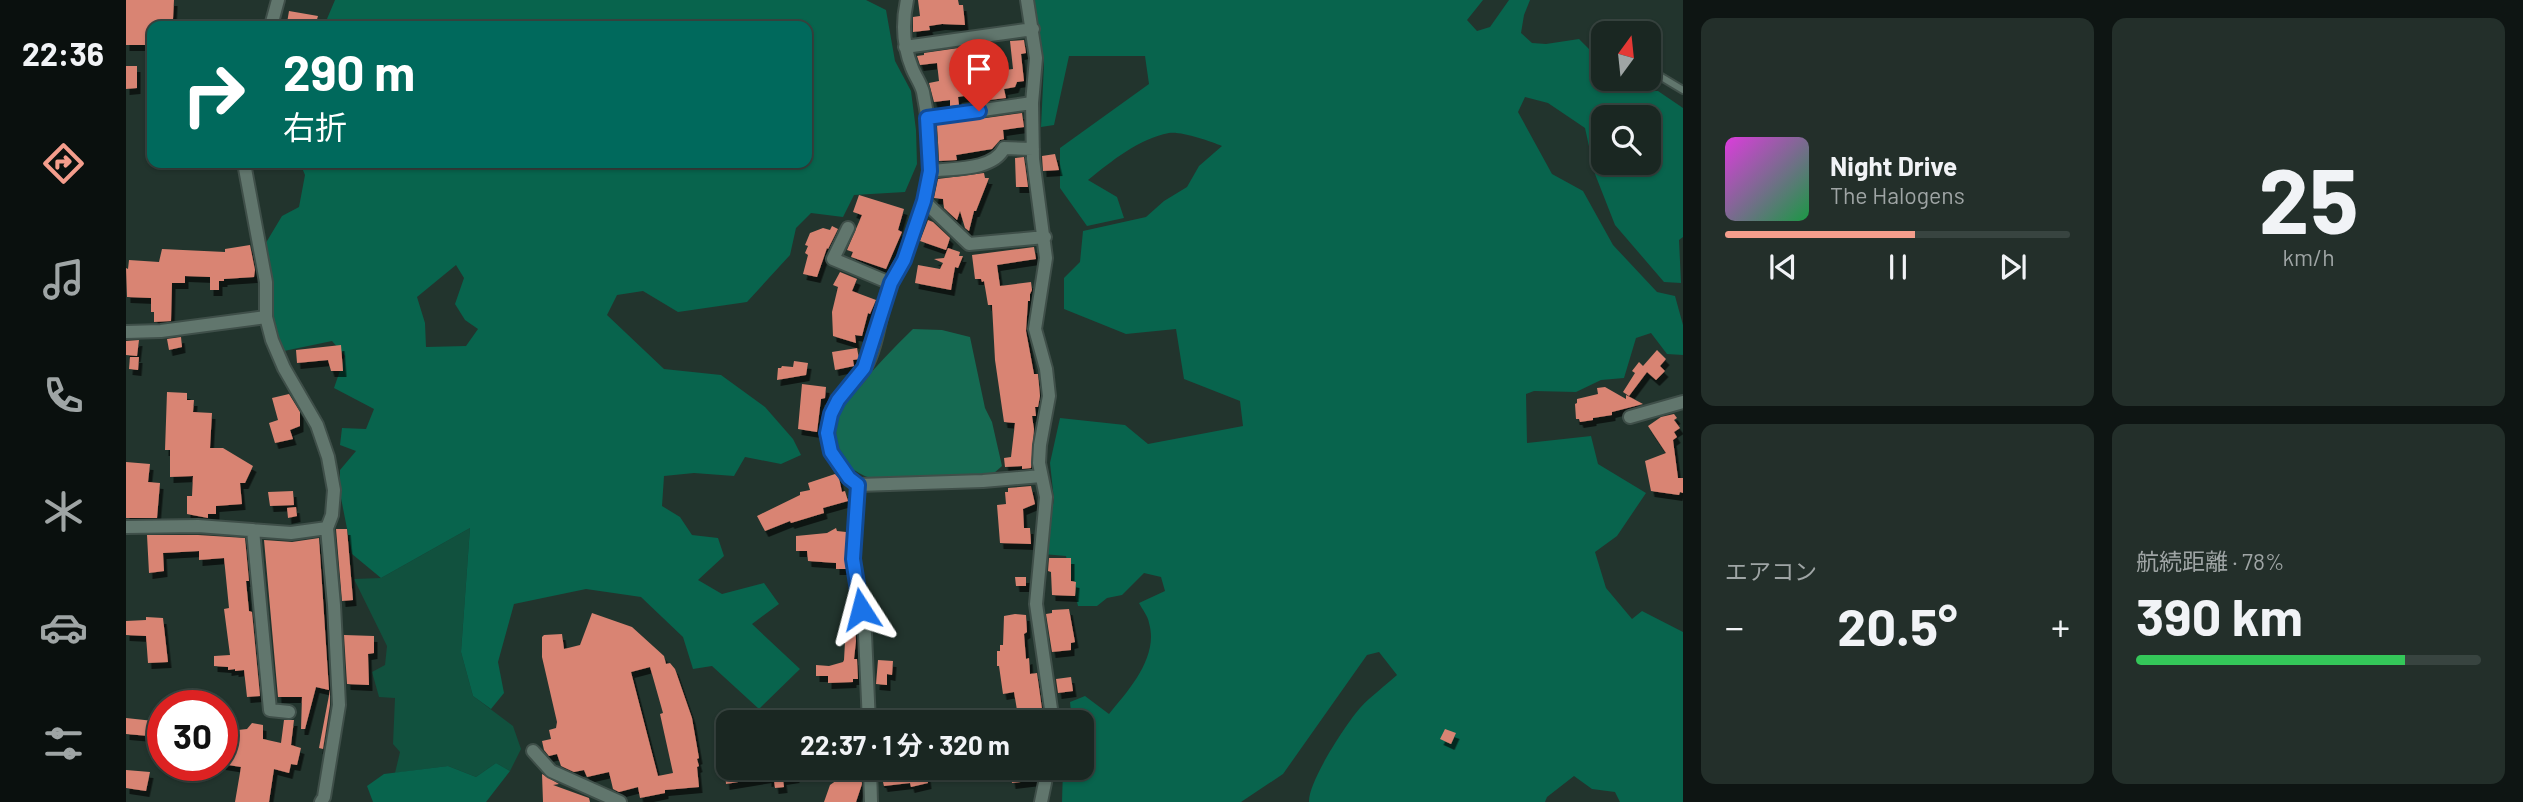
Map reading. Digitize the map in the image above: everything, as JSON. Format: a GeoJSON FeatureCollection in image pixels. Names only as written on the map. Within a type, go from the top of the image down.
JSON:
{"type":"FeatureCollection","features":[{"type":"Feature","properties":{"kind":"street"},"geometry":{"type":"LineString","coordinates":[[272,21],[278,0]]}},
{"type":"Feature","properties":{"kind":"street"},"geometry":{"type":"LineString","coordinates":[[907,0],[905,47],[922,89],[927,118],[930,171],[924,201],[904,260],[891,283],[864,368],[838,400],[831,414],[827,433],[831,452],[849,478],[858,485],[983,481],[1041,476]]}},
{"type":"Feature","properties":{"kind":"street"},"geometry":{"type":"LineString","coordinates":[[1027,0],[1036,58],[1032,103],[1033,149],[1046,258],[1035,329],[1046,369],[1049,396],[1040,445],[1045,496],[1036,604],[1051,710]]}},
{"type":"Feature","properties":{"kind":"street"},"geometry":{"type":"LineString","coordinates":[[905,47],[1033,30]]}},
{"type":"Feature","properties":{"kind":"street"},"geometry":{"type":"LineString","coordinates":[[927,118],[1032,103]]}},
{"type":"Feature","properties":{"kind":"street"},"geometry":{"type":"LineString","coordinates":[[930,171],[990,163],[1000,156],[1003,148],[1033,149]]}},
{"type":"Feature","properties":{"kind":"street"},"geometry":{"type":"LineString","coordinates":[[245,168],[266,282],[266,317],[272,340],[284,368],[317,425],[328,457],[334,490],[332,515],[327,528],[339,705],[321,802]]}},
{"type":"Feature","properties":{"kind":"street"},"geometry":{"type":"LineString","coordinates":[[924,201],[968,244],[1045,237]]}},
{"type":"Feature","properties":{"kind":"street"},"geometry":{"type":"LineString","coordinates":[[848,228],[833,259],[891,283]]}},
{"type":"Feature","properties":{"kind":"street"},"geometry":{"type":"LineString","coordinates":[[126,332],[161,331],[266,317]]}},
{"type":"Feature","properties":{"kind":"street"},"geometry":{"type":"LineString","coordinates":[[1630,417],[1683,402]]}},
{"type":"Feature","properties":{"kind":"street"},"geometry":{"type":"LineString","coordinates":[[858,485],[853,559],[865,634],[868,710]]}},
{"type":"Feature","properties":{"kind":"street"},"geometry":{"type":"LineString","coordinates":[[126,527],[198,526],[291,533],[327,528]]}},
{"type":"Feature","properties":{"kind":"street"},"geometry":{"type":"LineString","coordinates":[[253,530],[270,710],[289,712]]}},
{"type":"Feature","properties":{"kind":"street"},"geometry":{"type":"LineString","coordinates":[[533,751],[551,771],[620,802]]}},
{"type":"Feature","properties":{"kind":"street"},"geometry":{"type":"LineString","coordinates":[[870,780],[871,802]]}},
{"type":"Feature","properties":{"kind":"street"},"geometry":{"type":"LineString","coordinates":[[1041,802],[1046,780]]}},
{"type":"Feature","properties":{"kind":"lane"},"geometry":{"type":"LineString","coordinates":[[1661,77],[1683,90]]}},
{"type":"Feature","properties":{"kind":"shaded area"},"geometry":{"type":"Polygon","coordinates":[[[335,0],[866,0],[886,10],[895,61],[911,91],[916,130],[917,164],[905,192],[854,195],[843,217],[811,213],[796,228],[790,255],[747,302],[678,312],[643,291],[617,295],[607,315],[664,369],[721,375],[765,407],[793,439],[801,455],[781,464],[745,457],[734,476],[694,473],[664,476],[662,506],[680,517],[692,535],[718,538],[724,556],[698,580],[722,594],[764,583],[779,604],[752,624],[800,669],[759,709],[712,666],[693,669],[683,637],[641,597],[586,589],[514,604],[498,662],[504,693],[491,709],[473,696],[461,652],[470,528],[381,578],[352,554],[340,493],[340,470],[356,451],[340,445],[342,428],[366,429],[374,409],[334,388],[345,356],[332,341],[284,351],[269,312],[264,246],[282,216],[299,207],[305,175],[302,168],[812,168],[812,21],[326,21],[335,0]],[[456,265],[417,297],[425,323],[426,347],[466,346],[478,329],[465,320],[455,304],[464,278],[456,265]]]}},
{"type":"Feature","properties":{"kind":"shaded area"},"geometry":{"type":"Polygon","coordinates":[[[1034,0],[1483,0],[1467,20],[1477,31],[1490,27],[1509,0],[1530,0],[1521,33],[1532,43],[1546,44],[1579,39],[1591,52],[1591,91],[1658,91],[1683,108],[1683,237],[1679,240],[1681,283],[1664,282],[1615,225],[1595,175],[1661,175],[1661,105],[1591,105],[1591,156],[1585,128],[1548,103],[1525,97],[1518,112],[1552,174],[1583,191],[1613,245],[1657,292],[1675,296],[1683,325],[1683,355],[1667,354],[1651,333],[1636,338],[1624,378],[1601,380],[1576,392],[1534,391],[1526,394],[1527,443],[1591,436],[1598,464],[1646,493],[1617,536],[1595,552],[1606,588],[1632,619],[1642,611],[1683,632],[1683,802],[1620,802],[1615,792],[1592,789],[1574,776],[1547,797],[1545,802],[1309,802],[1321,768],[1346,727],[1364,704],[1397,675],[1379,652],[1367,655],[1283,774],[1241,802],[1062,802],[1063,780],[1094,780],[1094,710],[1071,710],[1070,702],[1085,696],[1109,714],[1140,672],[1150,648],[1148,620],[1139,603],[1165,591],[1161,577],[1144,573],[1122,595],[1107,598],[1097,606],[1078,606],[1066,556],[1043,554],[1054,500],[1050,463],[1060,418],[1125,425],[1148,444],[1243,426],[1240,401],[1184,379],[1176,329],[1126,334],[1064,309],[1064,278],[1080,262],[1083,231],[1146,217],[1164,201],[1187,187],[1199,166],[1222,146],[1174,133],[1136,145],[1088,180],[1117,197],[1124,218],[1087,226],[1060,188],[1060,148],[1149,84],[1145,56],[1069,56],[1054,125],[1041,127],[1044,64],[1034,0]]]}},
{"type":"Feature","properties":{"kind":"shaded area"},"geometry":{"type":"Polygon","coordinates":[[[913,329],[942,330],[970,337],[985,408],[992,422],[1002,466],[993,474],[876,480],[854,470],[846,463],[835,445],[835,422],[840,407],[913,329]]]}},
{"type":"Feature","properties":{"kind":"shaded area"},"geometry":{"type":"Polygon","coordinates":[[[470,528],[461,652],[473,696],[513,726],[521,749],[510,771],[496,763],[476,777],[448,766],[395,773],[400,752],[393,744],[395,698],[379,697],[372,672],[385,665],[387,646],[354,579],[381,578],[470,528]]]}},
{"type":"Feature","properties":{"kind":"shaded area"},"geometry":{"type":"Polygon","coordinates":[[[496,763],[510,771],[486,802],[373,802],[367,786],[384,774],[448,766],[476,777],[496,763]]]}},
{"type":"Feature","properties":{"kind":"building"},"geometry":{"type":"Polygon","coordinates":[[[126,0],[174,0],[173,19],[147,21],[147,45],[126,45],[126,0]]]}},
{"type":"Feature","properties":{"kind":"building"},"geometry":{"type":"Polygon","coordinates":[[[918,0],[958,0],[959,5],[963,5],[965,25],[942,24],[929,26],[930,30],[913,32],[913,17],[920,16],[918,0]]]}},
{"type":"Feature","properties":{"kind":"building"},"geometry":{"type":"Polygon","coordinates":[[[289,11],[318,16],[316,21],[287,21],[289,11]]]}},
{"type":"Feature","properties":{"kind":"building"},"geometry":{"type":"Polygon","coordinates":[[[1024,40],[1026,53],[1021,54],[1024,81],[1017,82],[1015,87],[1004,89],[1006,98],[989,100],[988,92],[958,97],[959,105],[950,106],[950,100],[934,102],[929,83],[939,81],[937,63],[920,65],[917,56],[986,44],[988,72],[1013,69],[1010,41],[1024,40]]]}},
{"type":"Feature","properties":{"kind":"building"},"geometry":{"type":"Polygon","coordinates":[[[126,66],[137,66],[137,88],[126,89],[126,66]]]}},
{"type":"Feature","properties":{"kind":"building"},"geometry":{"type":"Polygon","coordinates":[[[1022,113],[1024,127],[1003,130],[1004,139],[992,149],[956,155],[957,160],[939,161],[937,125],[1022,113]]]}},
{"type":"Feature","properties":{"kind":"building"},"geometry":{"type":"Polygon","coordinates":[[[1055,154],[1059,170],[1043,171],[1042,156],[1055,154]]]}},
{"type":"Feature","properties":{"kind":"building"},"geometry":{"type":"Polygon","coordinates":[[[1024,157],[1028,187],[1016,187],[1015,158],[1024,157]]]}},
{"type":"Feature","properties":{"kind":"building"},"geometry":{"type":"Polygon","coordinates":[[[984,173],[985,178],[989,178],[974,211],[969,231],[965,228],[960,211],[957,220],[944,208],[943,199],[934,198],[938,179],[984,173]]]}},
{"type":"Feature","properties":{"kind":"building"},"geometry":{"type":"Polygon","coordinates":[[[859,195],[904,209],[898,230],[902,232],[886,269],[851,257],[853,252],[847,250],[862,215],[853,212],[859,195]]]}},
{"type":"Feature","properties":{"kind":"building"},"geometry":{"type":"Polygon","coordinates":[[[928,220],[950,238],[946,250],[920,241],[928,220]]]}},
{"type":"Feature","properties":{"kind":"building"},"geometry":{"type":"Polygon","coordinates":[[[832,226],[838,229],[827,248],[817,277],[803,274],[808,255],[805,253],[808,246],[805,245],[810,233],[823,228],[830,230],[832,226]]]}},
{"type":"Feature","properties":{"kind":"building"},"geometry":{"type":"Polygon","coordinates":[[[250,245],[254,277],[224,279],[219,281],[219,290],[210,290],[210,277],[185,276],[185,283],[172,283],[171,321],[154,322],[151,298],[127,297],[126,268],[128,269],[129,260],[159,262],[162,249],[225,252],[225,249],[250,245]]]}},
{"type":"Feature","properties":{"kind":"building"},"geometry":{"type":"Polygon","coordinates":[[[1034,247],[1036,259],[997,265],[1000,286],[1031,282],[1032,290],[1028,301],[1026,331],[1034,374],[1038,374],[1040,396],[1038,407],[1035,407],[1036,416],[1032,416],[1034,429],[1031,468],[1022,469],[1022,466],[1005,467],[1004,458],[1011,457],[1015,423],[1004,422],[995,360],[992,305],[988,305],[984,281],[975,279],[972,255],[1034,247]]]}},
{"type":"Feature","properties":{"kind":"building"},"geometry":{"type":"Polygon","coordinates":[[[948,248],[960,252],[959,256],[963,256],[958,268],[955,267],[951,290],[915,283],[918,265],[940,269],[943,263],[934,259],[944,258],[948,248]]]}},
{"type":"Feature","properties":{"kind":"building"},"geometry":{"type":"Polygon","coordinates":[[[840,272],[857,279],[852,291],[876,300],[870,314],[868,313],[862,336],[855,335],[856,343],[833,336],[832,312],[838,287],[833,285],[840,272]]]}},
{"type":"Feature","properties":{"kind":"building"},"geometry":{"type":"Polygon","coordinates":[[[181,337],[182,347],[169,350],[167,339],[181,337]]]}},
{"type":"Feature","properties":{"kind":"building"},"geometry":{"type":"Polygon","coordinates":[[[139,340],[137,356],[126,355],[126,341],[139,340]]]}},
{"type":"Feature","properties":{"kind":"building"},"geometry":{"type":"Polygon","coordinates":[[[341,345],[343,371],[331,371],[328,360],[297,363],[296,350],[341,345]]]}},
{"type":"Feature","properties":{"kind":"building"},"geometry":{"type":"Polygon","coordinates":[[[857,348],[859,359],[853,360],[854,366],[835,370],[832,352],[857,348]]]}},
{"type":"Feature","properties":{"kind":"building"},"geometry":{"type":"Polygon","coordinates":[[[1657,350],[1666,359],[1660,366],[1665,371],[1656,380],[1647,372],[1629,396],[1623,392],[1639,362],[1643,366],[1657,350]]]}},
{"type":"Feature","properties":{"kind":"building"},"geometry":{"type":"Polygon","coordinates":[[[130,357],[139,357],[138,370],[129,369],[130,357]]]}},
{"type":"Feature","properties":{"kind":"building"},"geometry":{"type":"Polygon","coordinates":[[[794,361],[808,363],[806,375],[777,380],[778,368],[793,367],[794,361]]]}},
{"type":"Feature","properties":{"kind":"building"},"geometry":{"type":"Polygon","coordinates":[[[802,384],[826,387],[825,398],[821,399],[817,432],[798,429],[802,384]]]}},
{"type":"Feature","properties":{"kind":"building"},"geometry":{"type":"Polygon","coordinates":[[[1605,387],[1626,399],[1626,395],[1643,404],[1593,420],[1580,422],[1576,419],[1577,399],[1598,394],[1597,388],[1605,387]]]}},
{"type":"Feature","properties":{"kind":"building"},"geometry":{"type":"Polygon","coordinates":[[[167,392],[187,393],[187,400],[194,400],[193,412],[212,413],[210,448],[223,448],[253,466],[245,483],[240,483],[242,504],[216,506],[216,514],[208,514],[208,518],[187,514],[187,496],[192,496],[193,476],[170,477],[170,450],[165,450],[167,392]]]}},
{"type":"Feature","properties":{"kind":"building"},"geometry":{"type":"Polygon","coordinates":[[[289,394],[300,412],[300,426],[290,430],[293,439],[275,443],[269,423],[278,420],[272,398],[289,394]]]}},
{"type":"Feature","properties":{"kind":"building"},"geometry":{"type":"Polygon","coordinates":[[[1674,414],[1677,418],[1674,420],[1680,428],[1674,432],[1677,437],[1673,440],[1678,478],[1683,478],[1683,493],[1680,492],[1679,495],[1651,491],[1645,461],[1666,453],[1648,426],[1661,417],[1674,414]]]}},
{"type":"Feature","properties":{"kind":"building"},"geometry":{"type":"Polygon","coordinates":[[[126,462],[150,464],[148,482],[160,483],[157,518],[126,518],[126,462]]]}},
{"type":"Feature","properties":{"kind":"building"},"geometry":{"type":"Polygon","coordinates":[[[835,474],[848,501],[823,508],[824,513],[791,523],[790,521],[765,531],[757,516],[800,495],[800,492],[810,490],[808,483],[835,474]]]}},
{"type":"Feature","properties":{"kind":"building"},"geometry":{"type":"Polygon","coordinates":[[[1031,486],[1035,504],[1023,509],[1024,528],[1030,528],[1031,544],[1000,543],[997,505],[1006,504],[1005,492],[1008,492],[1008,488],[1031,486]]]}},
{"type":"Feature","properties":{"kind":"building"},"geometry":{"type":"Polygon","coordinates":[[[293,491],[294,505],[270,506],[268,492],[293,491]]]}},
{"type":"Feature","properties":{"kind":"building"},"geometry":{"type":"Polygon","coordinates":[[[296,507],[297,516],[288,518],[287,508],[296,507]]]}},
{"type":"Feature","properties":{"kind":"building"},"geometry":{"type":"Polygon","coordinates":[[[836,528],[837,531],[846,532],[846,569],[836,569],[836,563],[808,561],[807,551],[796,551],[796,536],[827,533],[836,528]]]}},
{"type":"Feature","properties":{"kind":"building"},"geometry":{"type":"Polygon","coordinates":[[[336,529],[347,529],[353,600],[342,601],[336,529]]]}},
{"type":"Feature","properties":{"kind":"building"},"geometry":{"type":"Polygon","coordinates":[[[147,535],[245,538],[249,581],[246,581],[249,611],[252,612],[260,696],[247,697],[244,670],[235,671],[228,670],[228,667],[214,666],[214,656],[230,655],[224,609],[229,608],[224,558],[199,560],[199,551],[163,553],[164,571],[149,573],[147,535]]]}},
{"type":"Feature","properties":{"kind":"building"},"geometry":{"type":"Polygon","coordinates":[[[319,538],[329,690],[316,687],[305,729],[301,729],[302,697],[278,697],[264,540],[292,542],[319,538]]]}},
{"type":"Feature","properties":{"kind":"building"},"geometry":{"type":"Polygon","coordinates":[[[1049,558],[1071,558],[1071,581],[1076,582],[1075,596],[1052,595],[1049,558]]]}},
{"type":"Feature","properties":{"kind":"building"},"geometry":{"type":"Polygon","coordinates":[[[1015,577],[1026,577],[1026,586],[1016,586],[1015,577]]]}},
{"type":"Feature","properties":{"kind":"building"},"geometry":{"type":"Polygon","coordinates":[[[1069,609],[1075,642],[1071,643],[1071,650],[1052,652],[1046,614],[1052,613],[1052,610],[1069,609]]]}},
{"type":"Feature","properties":{"kind":"building"},"geometry":{"type":"Polygon","coordinates":[[[592,613],[632,627],[664,656],[666,664],[670,663],[675,669],[692,718],[699,758],[699,787],[665,790],[665,793],[640,798],[638,787],[619,792],[613,789],[609,772],[587,777],[584,770],[574,772],[561,766],[557,754],[549,756],[542,741],[551,739],[549,730],[556,728],[557,722],[542,657],[542,637],[562,634],[564,649],[580,645],[592,613]],[[650,667],[631,672],[658,776],[673,773],[660,714],[663,713],[650,667]]]}},
{"type":"Feature","properties":{"kind":"building"},"geometry":{"type":"Polygon","coordinates":[[[1026,615],[1026,659],[1029,658],[1030,674],[1037,673],[1042,710],[1017,710],[1014,692],[1003,694],[997,651],[1000,651],[1000,645],[1003,645],[1004,616],[1026,615]]]}},
{"type":"Feature","properties":{"kind":"building"},"geometry":{"type":"Polygon","coordinates":[[[146,617],[163,618],[168,662],[148,663],[146,636],[126,635],[126,621],[146,620],[146,617]]]}},
{"type":"Feature","properties":{"kind":"building"},"geometry":{"type":"Polygon","coordinates":[[[846,624],[855,624],[854,659],[857,659],[858,679],[853,679],[853,682],[828,683],[828,676],[816,676],[816,665],[829,666],[843,662],[846,624]]]}},
{"type":"Feature","properties":{"kind":"building"},"geometry":{"type":"Polygon","coordinates":[[[344,635],[374,636],[374,653],[368,654],[369,685],[347,684],[344,635]]]}},
{"type":"Feature","properties":{"kind":"building"},"geometry":{"type":"Polygon","coordinates":[[[878,660],[893,661],[892,675],[887,674],[887,685],[876,684],[878,660]]]}},
{"type":"Feature","properties":{"kind":"building"},"geometry":{"type":"Polygon","coordinates":[[[1071,677],[1073,691],[1058,693],[1056,679],[1071,677]]]}},
{"type":"Feature","properties":{"kind":"building"},"geometry":{"type":"Polygon","coordinates":[[[330,690],[330,705],[323,749],[319,748],[330,690]]]}},
{"type":"Feature","properties":{"kind":"building"},"geometry":{"type":"Polygon","coordinates":[[[126,718],[147,720],[147,736],[126,734],[126,718]]]}},
{"type":"Feature","properties":{"kind":"building"},"geometry":{"type":"Polygon","coordinates":[[[284,720],[294,720],[291,745],[301,748],[297,765],[291,764],[289,773],[274,769],[269,802],[235,802],[241,767],[238,767],[238,730],[247,729],[252,723],[263,725],[263,739],[281,743],[284,720]]]}},
{"type":"Feature","properties":{"kind":"building"},"geometry":{"type":"Polygon","coordinates":[[[1445,729],[1456,733],[1451,744],[1440,739],[1445,729]]]}},
{"type":"Feature","properties":{"kind":"building"},"geometry":{"type":"Polygon","coordinates":[[[126,770],[147,772],[146,791],[126,788],[126,770]]]}},
{"type":"Feature","properties":{"kind":"building"},"geometry":{"type":"Polygon","coordinates":[[[542,774],[559,784],[553,785],[589,798],[590,802],[543,802],[542,774]]]}},
{"type":"Feature","properties":{"kind":"building"},"geometry":{"type":"Polygon","coordinates":[[[726,780],[750,780],[726,784],[726,780]]]}},
{"type":"Feature","properties":{"kind":"building"},"geometry":{"type":"Polygon","coordinates":[[[774,780],[783,780],[784,787],[775,788],[774,780]]]}},
{"type":"Feature","properties":{"kind":"building"},"geometry":{"type":"Polygon","coordinates":[[[837,780],[862,780],[862,784],[856,802],[824,802],[830,785],[837,780]]]}},
{"type":"Feature","properties":{"kind":"building"},"geometry":{"type":"Polygon","coordinates":[[[928,780],[928,783],[911,787],[910,783],[884,786],[881,782],[928,780]]]}},
{"type":"Feature","properties":{"kind":"building"},"geometry":{"type":"Polygon","coordinates":[[[1012,780],[1037,780],[1012,783],[1012,780]]]}},
{"type":"Feature","properties":{"kind":"route"},"geometry":{"type":"LineString","coordinates":[[861,609],[853,559],[858,485],[849,478],[831,452],[827,433],[831,414],[838,400],[864,368],[891,283],[904,260],[924,201],[930,171],[927,118],[979,111]]}}]}
